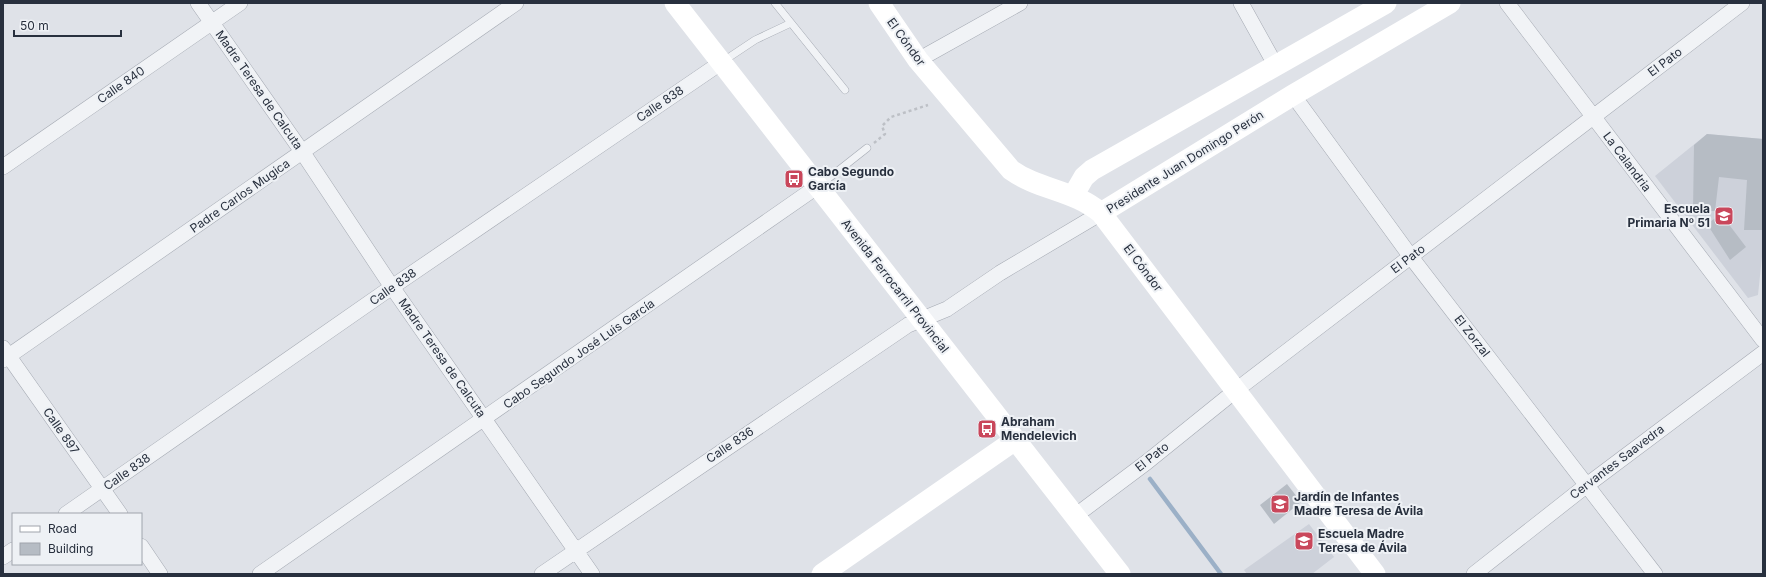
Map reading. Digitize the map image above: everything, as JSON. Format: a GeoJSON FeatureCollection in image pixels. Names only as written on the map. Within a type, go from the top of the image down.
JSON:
{"type":"FeatureCollection","features":[{"type":"Feature","properties":{"kind":"main road","name":"Avenida Ferrocarril Provincial"},"geometry":{"type":"LineString","coordinates":[[676,3],[1075,516],[1115,573]]}},
{"type":"Feature","properties":{"kind":"main road","name":"El Cóndor"},"geometry":{"type":"LineString","coordinates":[[879,3],[918,60],[1010,170],[1021,177],[1091,204],[1102,213],[1235,391],[1375,574]]}},
{"type":"Feature","properties":{"kind":"main road"},"geometry":{"type":"LineString","coordinates":[[1073,196],[1084,177],[1092,170],[1386,3]]}},
{"type":"Feature","properties":{"kind":"main road","name":"Presidente Juan Domingo Perón"},"geometry":{"type":"LineString","coordinates":[[1102,213],[1293,95],[1450,3]]}},
{"type":"Feature","properties":{"kind":"main road"},"geometry":{"type":"LineString","coordinates":[[822,574],[1015,440]]}},
{"type":"Feature","properties":{"kind":"street","name":"Madre Teresa de Calcuta"},"geometry":{"type":"LineString","coordinates":[[198,3],[303,153],[392,287],[592,574]]}},
{"type":"Feature","properties":{"kind":"street","name":"Calle 840"},"geometry":{"type":"LineString","coordinates":[[3,167],[240,3]]}},
{"type":"Feature","properties":{"kind":"street","name":"Padre Carlos Mugica"},"geometry":{"type":"LineString","coordinates":[[5,354],[303,153],[516,3]]}},
{"type":"Feature","properties":{"kind":"street"},"geometry":{"type":"LineString","coordinates":[[918,60],[1020,3]]}},
{"type":"Feature","properties":{"kind":"street"},"geometry":{"type":"LineString","coordinates":[[1241,3],[1276,66]]}},
{"type":"Feature","properties":{"kind":"street","name":"La Calandria"},"geometry":{"type":"LineString","coordinates":[[1507,3],[1592,117],[1763,340]]}},
{"type":"Feature","properties":{"kind":"street","name":"El Pato"},"geometry":{"type":"LineString","coordinates":[[1075,516],[1147,462],[1235,391],[1411,258],[1592,117],[1742,3]]}},
{"type":"Feature","properties":{"kind":"street","name":"Calle 838"},"geometry":{"type":"LineString","coordinates":[[67,513],[392,287],[722,62]]}},
{"type":"Feature","properties":{"kind":"street","name":"El Zorzal"},"geometry":{"type":"LineString","coordinates":[[1293,95],[1411,258],[1655,574]]}},
{"type":"Feature","properties":{"kind":"street","name":"Cabo Segundo José Luis García"},"geometry":{"type":"LineString","coordinates":[[260,574],[485,420],[818,186]]}},
{"type":"Feature","properties":{"kind":"street","name":"Presidente Juan Domingo Perón"},"geometry":{"type":"LineString","coordinates":[[921,319],[947,309],[1000,273],[1102,213]]}},
{"type":"Feature","properties":{"kind":"street","name":"Calle 836"},"geometry":{"type":"LineString","coordinates":[[542,574],[908,325],[921,319]]}},
{"type":"Feature","properties":{"kind":"street","name":"Cervantes Saavedra"},"geometry":{"type":"LineString","coordinates":[[1474,574],[1587,485],[1763,353]]}},
{"type":"Feature","properties":{"kind":"street","name":"Calle 897"},"geometry":{"type":"LineString","coordinates":[[5,354],[119,513]]}},
{"type":"Feature","properties":{"kind":"street"},"geometry":{"type":"LineString","coordinates":[[142,547],[160,574]]}},
{"type":"Feature","properties":{"kind":"street"},"geometry":{"type":"LineString","coordinates":[[3,557],[12,551]]}},
{"type":"Feature","properties":{"kind":"lane"},"geometry":{"type":"LineString","coordinates":[[775,3],[846,90]]}},
{"type":"Feature","properties":{"kind":"lane"},"geometry":{"type":"LineString","coordinates":[[722,62],[755,40],[791,23]]}},
{"type":"Feature","properties":{"kind":"lane"},"geometry":{"type":"LineString","coordinates":[[818,186],[867,148]]}},
{"type":"Feature","properties":{"kind":"path"},"geometry":{"type":"LineString","coordinates":[[867,148],[885,134],[882,126],[891,117],[928,105]]}},
{"type":"Feature","properties":{"kind":"shaded area","name":"Escuela Primaria Nº 51"},"geometry":{"type":"Polygon","coordinates":[[[1707,134],[1763,139],[1763,247],[1758,295],[1748,298],[1655,176],[1707,134]]]}},
{"type":"Feature","properties":{"kind":"shaded area","name":"Escuela Madre Teresa de Ávila"},"geometry":{"type":"Polygon","coordinates":[[[1309,524],[1334,557],[1312,574],[1247,574],[1244,570],[1309,524]]]}},
{"type":"Feature","properties":{"kind":"building"},"geometry":{"type":"Polygon","coordinates":[[[1707,134],[1763,139],[1763,230],[1744,230],[1747,180],[1719,177],[1715,211],[1693,211],[1694,145],[1707,134]]]}},
{"type":"Feature","properties":{"kind":"building"},"geometry":{"type":"Polygon","coordinates":[[[1721,214],[1746,247],[1730,260],[1707,224],[1721,214]]]}},
{"type":"Feature","properties":{"kind":"building","name":"Jardín de Infantes Madre Teresa de Ávila"},"geometry":{"type":"Polygon","coordinates":[[[1287,484],[1301,502],[1274,524],[1260,505],[1287,484]]]}},
{"type":"Feature","properties":{"kind":"waterway"},"geometry":{"type":"LineString","coordinates":[[1150,479],[1221,574]]}},
{"type":"Feature","properties":{"kind":"place","name":"Cabo Segundo García"},"geometry":{"type":"Point","coordinates":[794,179]}},
{"type":"Feature","properties":{"kind":"place","name":"Escuela Primaria Nº 51"},"geometry":{"type":"Point","coordinates":[1724,216]}},
{"type":"Feature","properties":{"kind":"place","name":"Abraham Mendelevich"},"geometry":{"type":"Point","coordinates":[987,429]}},
{"type":"Feature","properties":{"kind":"place","name":"Jardín de Infantes Madre Teresa de Ávila"},"geometry":{"type":"Point","coordinates":[1280,504]}},
{"type":"Feature","properties":{"kind":"place","name":"Escuela Madre Teresa de Ávila"},"geometry":{"type":"Point","coordinates":[1304,541]}}]}
